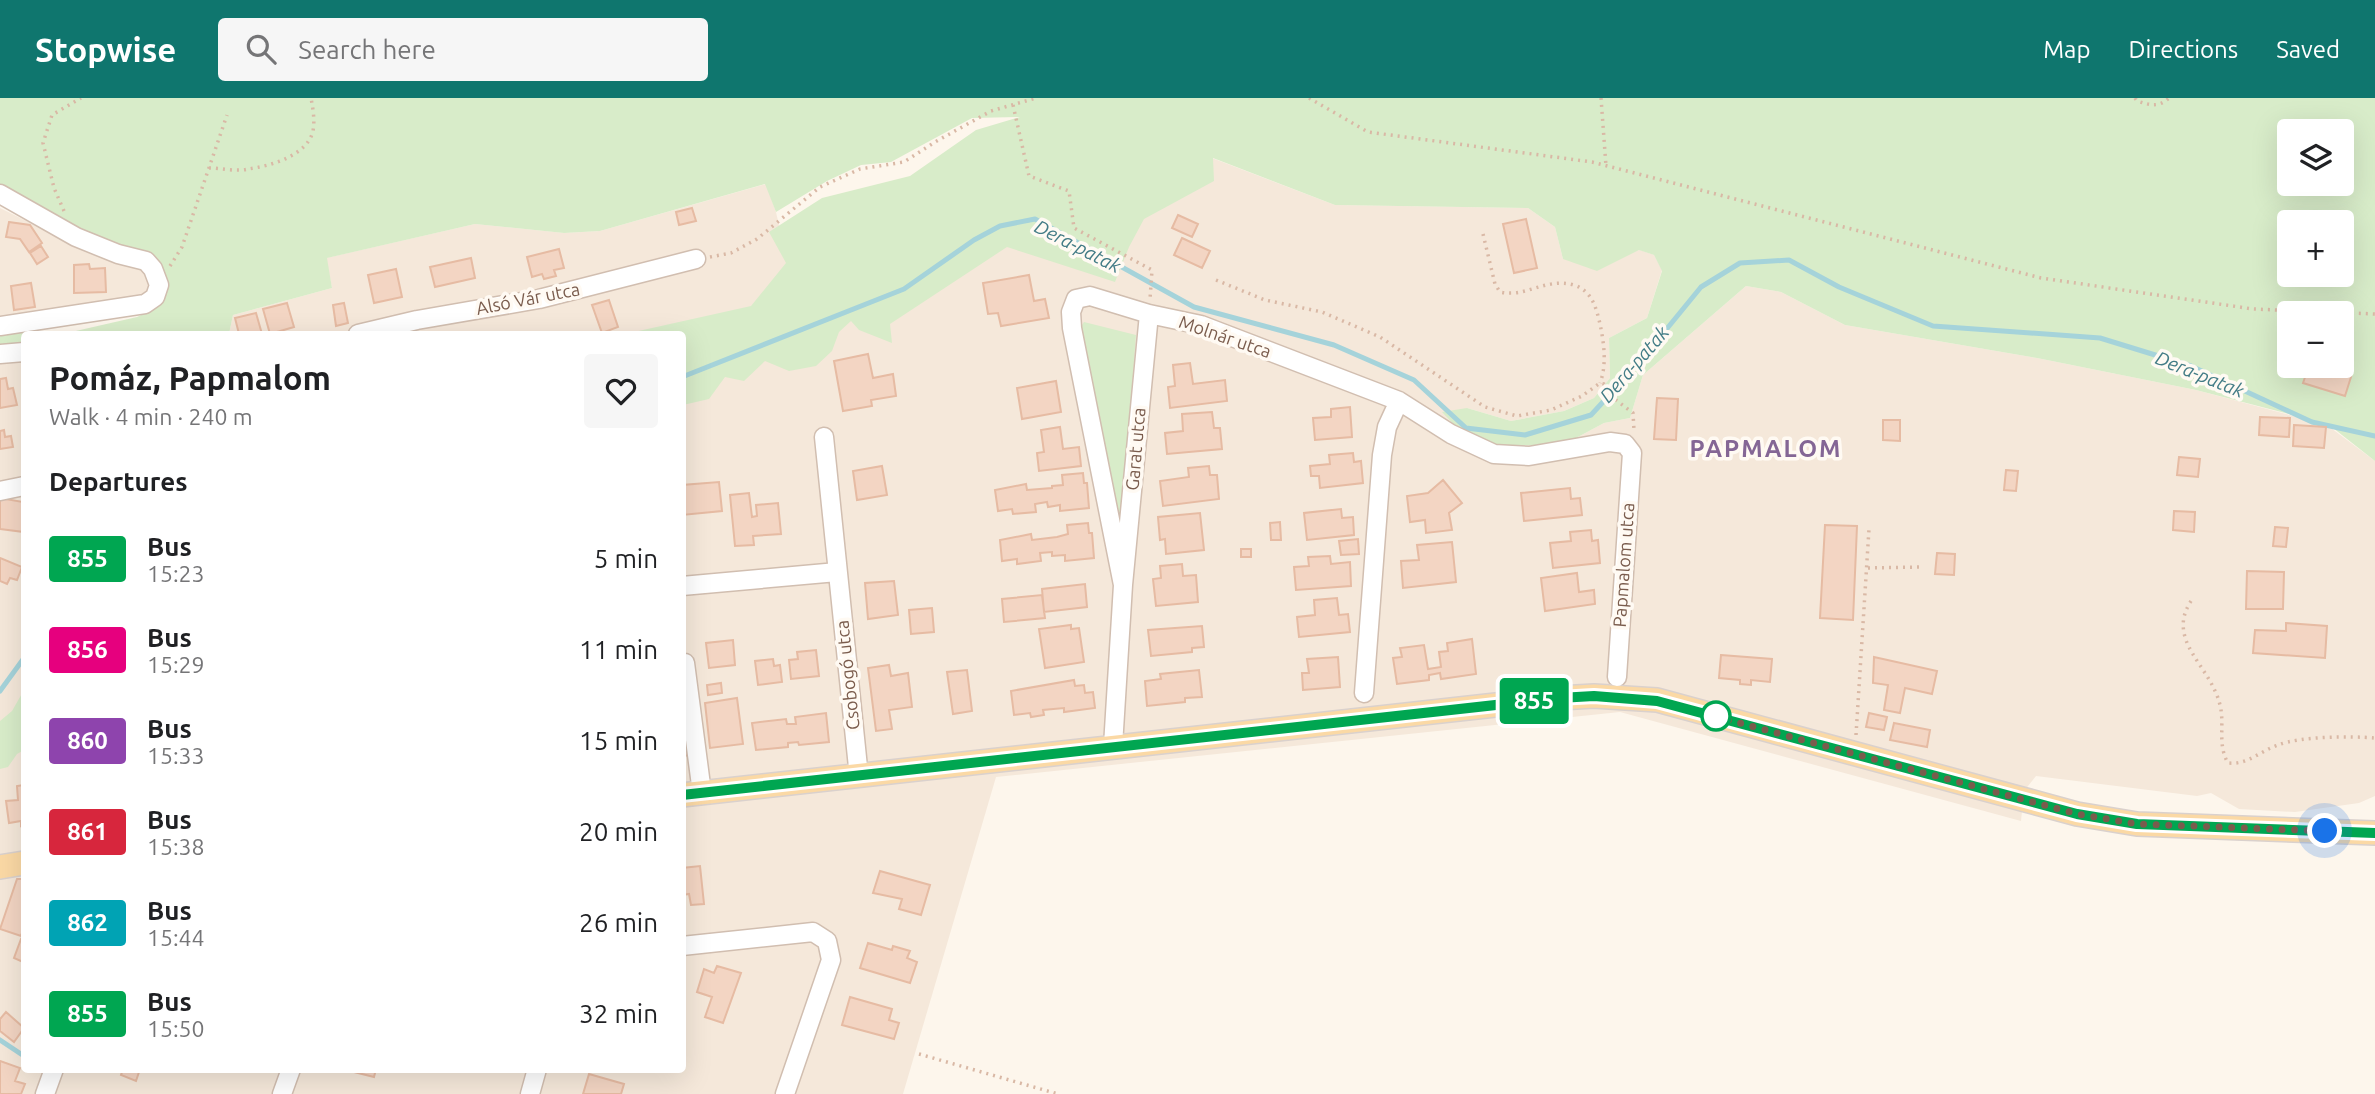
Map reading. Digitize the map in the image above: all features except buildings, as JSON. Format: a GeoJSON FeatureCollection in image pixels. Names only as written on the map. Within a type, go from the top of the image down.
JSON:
{"type":"FeatureCollection","features":[{"type":"Feature","properties":{"kind":"main road"},"geometry":{"type":"LineString","coordinates":[[692,794],[1583,696],[1657,701],[2047,807],[2137,824],[2375,833]]}},
{"type":"Feature","properties":{"kind":"main road"},"geometry":{"type":"LineString","coordinates":[[0,867],[21,864]]}},
{"type":"Feature","properties":{"kind":"street"},"geometry":{"type":"LineString","coordinates":[[0,194],[76,237],[118,254],[146,261],[156,274],[159,285],[155,297],[145,304],[0,326]]}},
{"type":"Feature","properties":{"kind":"street","name":"Alsó Vár utca"},"geometry":{"type":"LineString","coordinates":[[370,331],[416,320],[539,299],[696,259]]}},
{"type":"Feature","properties":{"kind":"street","name":"Molnár utca"},"geometry":{"type":"LineString","coordinates":[[1072,328],[1071,312],[1076,299],[1090,296],[1149,309],[1201,325],[1399,401],[1451,434],[1494,454],[1529,456],[1610,442],[1625,444],[1632,453]]}},
{"type":"Feature","properties":{"kind":"street","name":"Garat utca"},"geometry":{"type":"LineString","coordinates":[[1113,746],[1124,585],[1149,309]]}},
{"type":"Feature","properties":{"kind":"street","name":"Garat utca"},"geometry":{"type":"LineString","coordinates":[[1072,328],[1124,585]]}},
{"type":"Feature","properties":{"kind":"street"},"geometry":{"type":"LineString","coordinates":[[0,354],[21,352]]}},
{"type":"Feature","properties":{"kind":"street"},"geometry":{"type":"LineString","coordinates":[[1364,693],[1382,455],[1387,427],[1399,401]]}},
{"type":"Feature","properties":{"kind":"street","name":"Csobogó utca"},"geometry":{"type":"LineString","coordinates":[[824,437],[859,777]]}},
{"type":"Feature","properties":{"kind":"street","name":"Papmalom utca"},"geometry":{"type":"LineString","coordinates":[[1617,677],[1632,453]]}},
{"type":"Feature","properties":{"kind":"street"},"geometry":{"type":"LineString","coordinates":[[0,491],[21,487]]}},
{"type":"Feature","properties":{"kind":"street"},"geometry":{"type":"LineString","coordinates":[[686,586],[837,572]]}},
{"type":"Feature","properties":{"kind":"street"},"geometry":{"type":"LineString","coordinates":[[686,682],[692,794]]}},
{"type":"Feature","properties":{"kind":"street"},"geometry":{"type":"LineString","coordinates":[[686,946],[813,932],[827,941],[831,960],[785,1094]]}},
{"type":"Feature","properties":{"kind":"street"},"geometry":{"type":"LineString","coordinates":[[45,1094],[53,1073]]}},
{"type":"Feature","properties":{"kind":"street"},"geometry":{"type":"LineString","coordinates":[[282,1094],[290,1073]]}},
{"type":"Feature","properties":{"kind":"street"},"geometry":{"type":"LineString","coordinates":[[530,1094],[536,1073]]}},
{"type":"Feature","properties":{"kind":"path"},"geometry":{"type":"LineString","coordinates":[[76,237],[54,188],[43,143],[52,115],[81,98]]}},
{"type":"Feature","properties":{"kind":"path"},"geometry":{"type":"LineString","coordinates":[[209,167],[246,170],[284,159],[303,149],[312,134],[314,112],[311,98]]}},
{"type":"Feature","properties":{"kind":"path"},"geometry":{"type":"LineString","coordinates":[[696,259],[731,253],[757,239],[820,187],[860,169],[905,162],[991,111],[1036,98]]}},
{"type":"Feature","properties":{"kind":"path"},"geometry":{"type":"LineString","coordinates":[[1309,98],[1368,132],[1592,162],[2041,278],[2253,309],[2375,314]]}},
{"type":"Feature","properties":{"kind":"path"},"geometry":{"type":"LineString","coordinates":[[1601,98],[1606,166]]}},
{"type":"Feature","properties":{"kind":"path"},"geometry":{"type":"LineString","coordinates":[[2135,98],[2154,106],[2163,104],[2169,98]]}},
{"type":"Feature","properties":{"kind":"path"},"geometry":{"type":"LineString","coordinates":[[1013,105],[1029,176],[1069,191],[1074,228],[1152,270],[1149,309]]}},
{"type":"Feature","properties":{"kind":"path"},"geometry":{"type":"LineString","coordinates":[[156,274],[170,266],[182,247],[226,116]]}},
{"type":"Feature","properties":{"kind":"path"},"geometry":{"type":"LineString","coordinates":[[1216,280],[1265,300],[1322,312],[1380,337],[1485,407],[1517,416],[1551,410],[1582,396],[1600,383],[1604,372],[1603,336],[1594,302],[1583,288],[1561,281],[1513,295],[1500,292],[1495,284],[1483,233]]}},
{"type":"Feature","properties":{"kind":"path"},"geometry":{"type":"LineString","coordinates":[[1600,383],[1633,413],[1635,421],[1632,453]]}},
{"type":"Feature","properties":{"kind":"path"},"geometry":{"type":"LineString","coordinates":[[1854,754],[1869,529]]}},
{"type":"Feature","properties":{"kind":"path"},"geometry":{"type":"LineString","coordinates":[[1868,568],[1920,568]]}},
{"type":"Feature","properties":{"kind":"path"},"geometry":{"type":"LineString","coordinates":[[2191,601],[2183,613],[2185,637],[2213,685],[2221,706],[2221,751],[2228,763],[2240,764],[2278,744],[2303,739],[2375,738]]}},
{"type":"Feature","properties":{"kind":"path"},"geometry":{"type":"LineString","coordinates":[[919,1054],[1058,1094]]}},
{"type":"Feature","properties":{"kind":"shaded area"},"geometry":{"type":"Polygon","coordinates":[[[1212,158],[1335,205],[1528,208],[1555,227],[1563,259],[1640,250],[1654,255],[1662,270],[1647,318],[1609,338],[1610,378],[1594,398],[1564,411],[1511,421],[1467,408],[1490,446],[1538,445],[1576,438],[1604,423],[1630,418],[1643,375],[1746,286],[1781,292],[1845,325],[2037,358],[2196,390],[2327,425],[2375,461],[2375,796],[2359,803],[2295,812],[2239,809],[2211,793],[2197,796],[2036,776],[2024,791],[2021,821],[1620,712],[996,777],[903,1094],[0,1094],[0,356],[21,354],[21,1073],[686,1073],[686,331],[230,331],[233,315],[332,288],[326,258],[475,224],[564,233],[600,231],[766,184],[776,212],[787,263],[1212,158]]]}},
{"type":"Feature","properties":{"kind":"shaded area"},"geometry":{"type":"Polygon","coordinates":[[[0,208],[87,251],[144,265],[155,287],[148,300],[0,331],[0,208]]]}},
{"type":"Feature","properties":{"kind":"green space"},"geometry":{"type":"Polygon","coordinates":[[[0,98],[2375,98],[2375,461],[2328,424],[2196,390],[2037,358],[1845,325],[1781,292],[1746,286],[1643,375],[1630,418],[1604,423],[1576,438],[1538,445],[1490,446],[1459,430],[1442,412],[1467,408],[1511,421],[1564,411],[1594,398],[1610,378],[1609,338],[1647,318],[1662,271],[1654,255],[1639,250],[1597,271],[1563,259],[1555,227],[1528,208],[1335,205],[1213,158],[1214,181],[1144,219],[1115,282],[1007,247],[890,324],[892,343],[859,330],[851,321],[839,332],[832,351],[816,366],[789,371],[765,361],[744,381],[725,377],[709,399],[686,404],[686,331],[638,331],[751,306],[786,263],[769,232],[822,198],[910,176],[976,130],[1020,117],[972,118],[891,162],[861,165],[827,181],[776,212],[765,184],[600,231],[564,233],[475,224],[327,258],[332,288],[233,315],[230,331],[76,331],[137,317],[160,306],[164,298],[164,286],[148,262],[0,194],[0,98]]]}},
{"type":"Feature","properties":{"kind":"green space"},"geometry":{"type":"Polygon","coordinates":[[[1084,322],[1136,335],[1121,535],[1080,328],[1084,322]]]}},
{"type":"Feature","properties":{"kind":"green space"},"geometry":{"type":"Polygon","coordinates":[[[0,333],[21,333],[21,347],[0,349],[0,333]]]}},
{"type":"Feature","properties":{"kind":"green space"},"geometry":{"type":"Polygon","coordinates":[[[21,695],[21,752],[8,767],[0,769],[0,721],[12,711],[21,695]]]}},
{"type":"Feature","properties":{"kind":"waterway","name":"Dera-patak"},"geometry":{"type":"LineString","coordinates":[[686,375],[904,289],[974,240],[1000,226],[1035,219],[1194,307],[1334,345],[1414,380],[1466,428],[1525,435],[1591,415],[1638,364],[1701,287],[1740,263],[1789,260],[1839,287],[1933,326],[2100,338],[2191,366],[2312,422],[2375,436]]}},
{"type":"Feature","properties":{"kind":"waterway","name":"Dera-patak"},"geometry":{"type":"LineString","coordinates":[[0,691],[21,662]]}},
{"type":"Feature","properties":{"kind":"waterway"},"geometry":{"type":"LineString","coordinates":[[0,1040],[21,1054]]}},
{"type":"Feature","properties":{"kind":"bus line","name":"855"},"geometry":{"type":"LineString","coordinates":[[686,795],[1365,718],[1594,696],[1657,701],[2077,814],[2137,824],[2375,833]]}},
{"type":"Feature","properties":{"kind":"district","name":"PAPMALOM"},"geometry":{"type":"Point","coordinates":[1766,449]}},
{"type":"Feature","properties":{"kind":"route"},"geometry":{"type":"LineString","coordinates":[[1716,716],[1710,715],[2077,814],[2137,824],[2325,831]]}}]}
